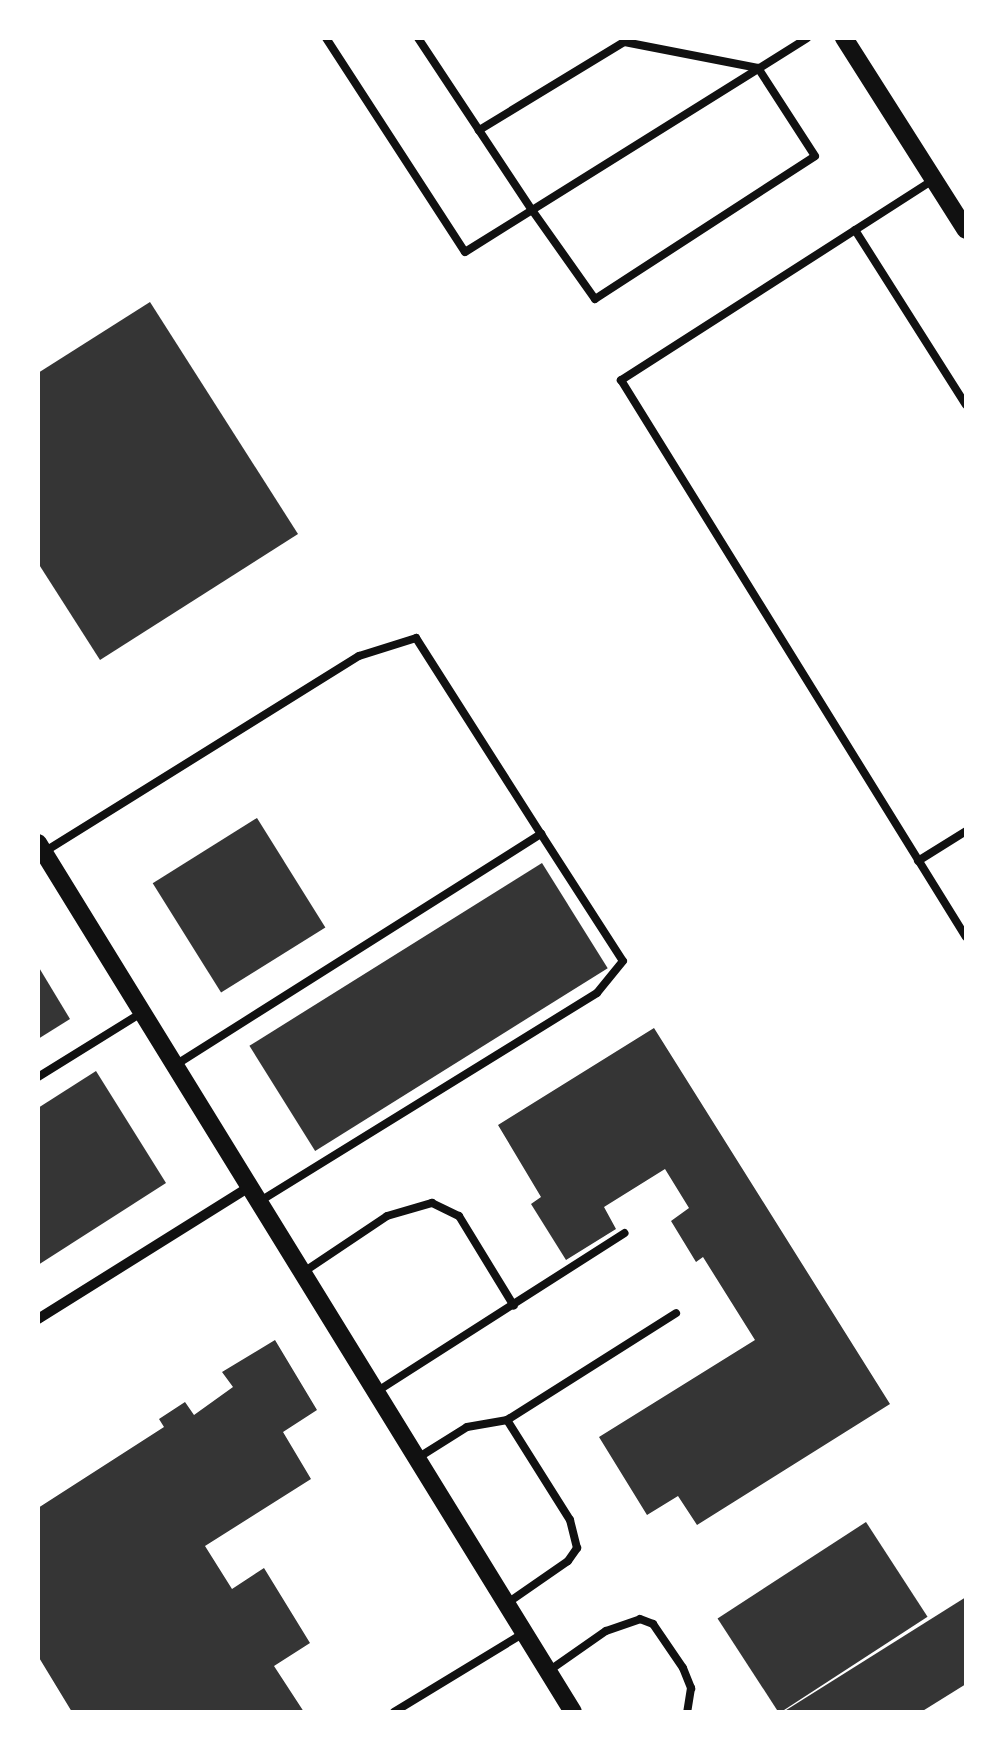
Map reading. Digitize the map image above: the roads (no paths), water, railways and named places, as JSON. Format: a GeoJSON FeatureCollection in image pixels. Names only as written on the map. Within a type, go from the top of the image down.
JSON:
{"type":"FeatureCollection","features":[{"type":"Feature","properties":{"kind":"street"},"geometry":{"type":"LineString","coordinates":[[844,38],[966,230]]}},
{"type":"Feature","properties":{"kind":"street"},"geometry":{"type":"LineString","coordinates":[[41,848],[573,1712]]}},
{"type":"Feature","properties":{"kind":"street"},"geometry":{"type":"LineString","coordinates":[[38,1319],[254,1194]]}},
{"type":"Feature","properties":{"kind":"lane"},"geometry":{"type":"LineString","coordinates":[[326,38],[465,252],[807,38]]}},
{"type":"Feature","properties":{"kind":"lane"},"geometry":{"type":"LineString","coordinates":[[418,38],[532,210],[595,299],[816,156],[758,68],[624,42],[479,130]]}},
{"type":"Feature","properties":{"kind":"lane"},"geometry":{"type":"LineString","coordinates":[[934,179],[621,380],[966,937]]}},
{"type":"Feature","properties":{"kind":"lane"},"geometry":{"type":"LineString","coordinates":[[855,230],[966,405]]}},
{"type":"Feature","properties":{"kind":"lane"},"geometry":{"type":"LineString","coordinates":[[41,848],[359,656],[416,638],[623,960],[597,993],[254,1194]]}},
{"type":"Feature","properties":{"kind":"lane"},"geometry":{"type":"LineString","coordinates":[[918,861],[966,831]]}},
{"type":"Feature","properties":{"kind":"lane"},"geometry":{"type":"LineString","coordinates":[[175,1065],[541,834]]}},
{"type":"Feature","properties":{"kind":"lane"},"geometry":{"type":"LineString","coordinates":[[38,1077],[144,1012]]}},
{"type":"Feature","properties":{"kind":"lane"},"geometry":{"type":"LineString","coordinates":[[302,1273],[387,1216],[432,1203],[459,1216],[514,1306]]}},
{"type":"Feature","properties":{"kind":"lane"},"geometry":{"type":"LineString","coordinates":[[376,1392],[625,1233]]}},
{"type":"Feature","properties":{"kind":"lane"},"geometry":{"type":"LineString","coordinates":[[416,1458],[467,1427],[507,1420],[676,1313]]}},
{"type":"Feature","properties":{"kind":"lane"},"geometry":{"type":"LineString","coordinates":[[506,1604],[568,1561],[577,1548],[570,1520],[507,1420]]}},
{"type":"Feature","properties":{"kind":"lane"},"geometry":{"type":"LineString","coordinates":[[548,1672],[606,1631],[640,1618],[654,1624],[683,1668],[691,1688],[687,1712]]}},
{"type":"Feature","properties":{"kind":"lane"},"geometry":{"type":"LineString","coordinates":[[394,1712],[524,1633]]}}]}
